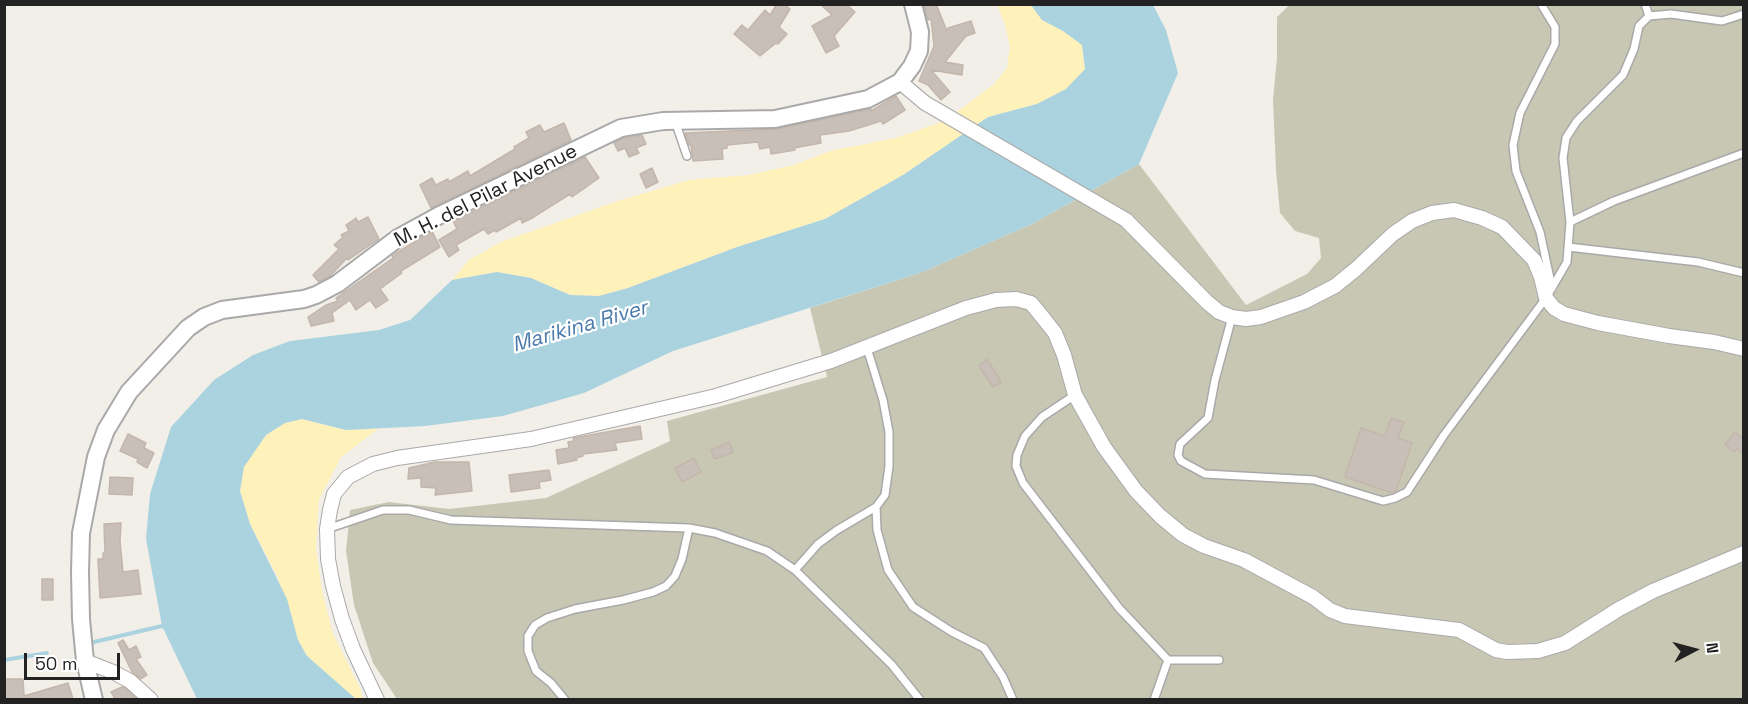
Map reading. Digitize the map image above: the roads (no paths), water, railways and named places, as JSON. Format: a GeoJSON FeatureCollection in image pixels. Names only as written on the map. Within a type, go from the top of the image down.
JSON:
{"type":"FeatureCollection","features":[{"type":"Feature","properties":{"kind":"street","name":"M. H. del Pilar Avenue"},"geometry":{"type":"LineString","coordinates":[[94,699],[86,661],[81,619],[81,533],[96,457],[106,430],[129,392],[188,328],[204,317],[222,310],[304,299],[316,295],[337,284],[398,238],[438,216],[621,128],[675,121],[775,119],[868,99],[900,82],[912,66],[919,51],[920,32],[913,4]]}},
{"type":"Feature","properties":{"kind":"street"},"geometry":{"type":"LineString","coordinates":[[900,82],[936,109],[1126,220],[1207,302],[1219,312],[1232,317],[1261,317],[1304,302],[1335,286],[1393,234],[1412,221],[1432,213],[1454,210],[1503,227],[1534,260],[1554,308],[1564,314],[1743,349]]}},
{"type":"Feature","properties":{"kind":"street"},"geometry":{"type":"LineString","coordinates":[[377,699],[353,649],[342,619],[328,559],[327,529],[334,494],[348,477],[373,464],[423,453],[531,439],[716,396],[867,348],[966,308],[996,300],[1016,299],[1031,303],[1054,333],[1064,355],[1075,395],[1104,447],[1136,491],[1183,535],[1204,546],[1244,560],[1313,597],[1330,610],[1345,616],[1459,630],[1496,650],[1538,651],[1565,643],[1619,609],[1653,591],[1743,554]]}},
{"type":"Feature","properties":{"kind":"street"},"geometry":{"type":"LineString","coordinates":[[86,661],[130,681],[151,699]]}},
{"type":"Feature","properties":{"kind":"lane"},"geometry":{"type":"LineString","coordinates":[[1541,4],[1555,27],[1555,44],[1520,113],[1513,145],[1516,171],[1540,232],[1549,293]]}},
{"type":"Feature","properties":{"kind":"lane"},"geometry":{"type":"LineString","coordinates":[[1645,4],[1648,16]]}},
{"type":"Feature","properties":{"kind":"lane"},"geometry":{"type":"LineString","coordinates":[[1232,317],[1215,380],[1208,418],[1180,444],[1178,455],[1181,461],[1205,474],[1314,480],[1383,501],[1407,492],[1444,435],[1549,293],[1567,262],[1570,222],[1563,158],[1566,138],[1577,121],[1623,75],[1634,49],[1639,26],[1648,16],[1671,14],[1722,21],[1743,14]]}},
{"type":"Feature","properties":{"kind":"lane"},"geometry":{"type":"LineString","coordinates":[[675,121],[687,156]]}},
{"type":"Feature","properties":{"kind":"lane"},"geometry":{"type":"LineString","coordinates":[[1570,222],[1614,201],[1743,153]]}},
{"type":"Feature","properties":{"kind":"lane"},"geometry":{"type":"LineString","coordinates":[[1568,247],[1698,262],[1743,273]]}},
{"type":"Feature","properties":{"kind":"lane"},"geometry":{"type":"LineString","coordinates":[[795,570],[818,544],[876,507],[885,495],[890,466],[889,432],[883,400],[867,348]]}},
{"type":"Feature","properties":{"kind":"lane"},"geometry":{"type":"LineString","coordinates":[[1075,395],[1042,417],[1025,436],[1017,455],[1016,466],[1023,483],[1119,608],[1168,660],[1219,660]]}},
{"type":"Feature","properties":{"kind":"lane"},"geometry":{"type":"LineString","coordinates":[[876,507],[876,530],[888,570],[913,607],[952,632],[984,648],[1003,676],[1013,699]]}},
{"type":"Feature","properties":{"kind":"lane"},"geometry":{"type":"LineString","coordinates":[[327,529],[383,510],[409,510],[451,520],[689,528],[715,533],[767,551],[795,570],[892,665],[920,699]]}},
{"type":"Feature","properties":{"kind":"lane"},"geometry":{"type":"LineString","coordinates":[[564,699],[551,683],[536,671],[528,651],[528,636],[535,625],[547,618],[575,609],[623,600],[666,586],[675,576],[682,559],[689,528]]}},
{"type":"Feature","properties":{"kind":"lane"},"geometry":{"type":"LineString","coordinates":[[1154,699],[1168,660]]}},
{"type":"Feature","properties":{"kind":"water","name":"Marikina River"},"geometry":{"type":"Polygon","coordinates":[[[1031,5],[1153,5],[1166,30],[1178,73],[1139,164],[1032,224],[920,273],[673,351],[584,393],[503,416],[425,426],[346,430],[302,419],[285,423],[266,435],[244,467],[240,491],[250,524],[287,599],[298,640],[307,656],[356,699],[197,699],[162,626],[146,539],[150,494],[171,427],[214,380],[253,355],[290,341],[379,330],[410,320],[452,280],[497,272],[531,278],[570,295],[599,296],[628,288],[737,247],[825,219],[903,175],[988,117],[1037,104],[1066,89],[1085,69],[1082,45],[1063,31],[1042,20],[1031,5]]]}},
{"type":"Feature","properties":{"kind":"waterway"},"geometry":{"type":"LineString","coordinates":[[94,642],[165,624]]}},
{"type":"Feature","properties":{"kind":"waterway"},"geometry":{"type":"LineString","coordinates":[[4,660],[47,653]]}}]}
